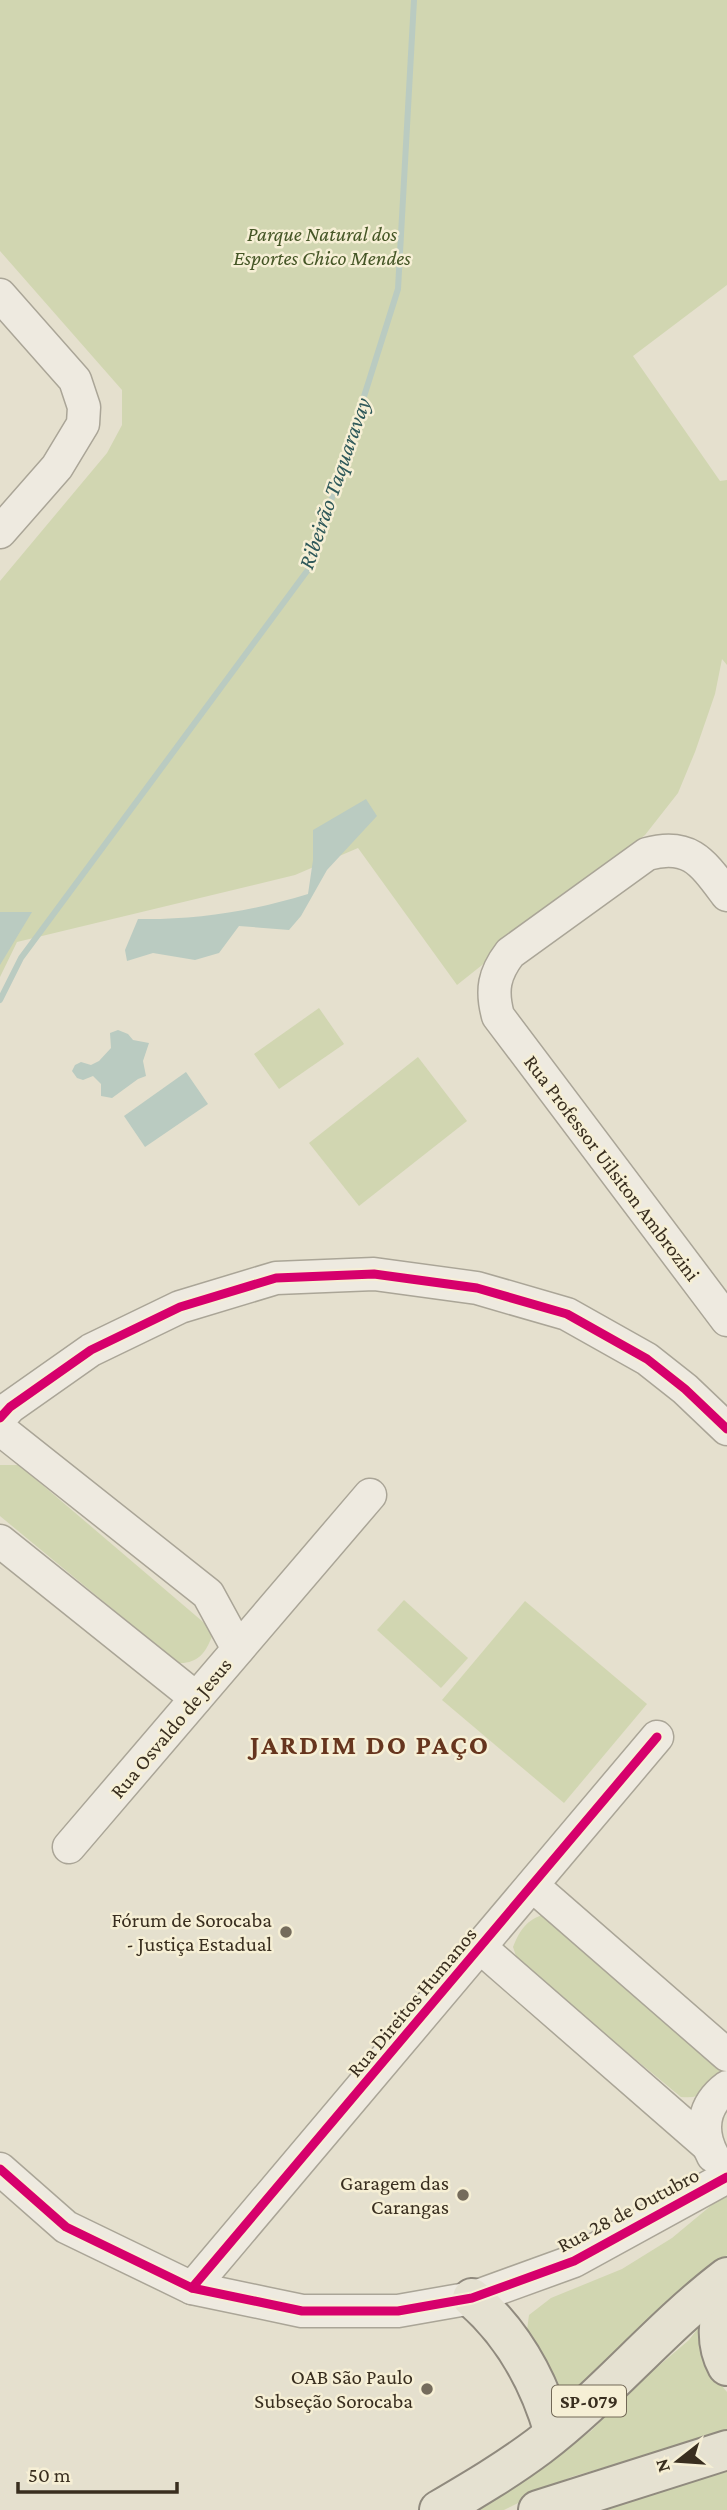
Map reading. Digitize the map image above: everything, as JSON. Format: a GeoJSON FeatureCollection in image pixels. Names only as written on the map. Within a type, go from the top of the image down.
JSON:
{"type":"FeatureCollection","features":[{"type":"Feature","properties":{"kind":"main road","name":"SP-079"},"geometry":{"type":"LineString","coordinates":[[439,2510],[488,2481],[554,2433],[696,2301],[727,2277]]}},
{"type":"Feature","properties":{"kind":"main road"},"geometry":{"type":"LineString","coordinates":[[727,2295],[717,2333],[727,2366]]}},
{"type":"Feature","properties":{"kind":"main road"},"geometry":{"type":"LineString","coordinates":[[472,2298],[507,2333],[531,2375],[554,2433]]}},
{"type":"Feature","properties":{"kind":"main road"},"geometry":{"type":"LineString","coordinates":[[538,2510],[727,2450]]}},
{"type":"Feature","properties":{"kind":"street"},"geometry":{"type":"LineString","coordinates":[[0,295],[75,380],[84,407],[83,424],[57,467],[0,532]]}},
{"type":"Feature","properties":{"kind":"street","name":"Rua Professor Uilsiton Ambrozini"},"geometry":{"type":"LineString","coordinates":[[727,895],[694,856],[671,850],[647,854],[510,953],[500,966],[494,982],[498,1016],[727,1320]]}},
{"type":"Feature","properties":{"kind":"street"},"geometry":{"type":"LineString","coordinates":[[0,1418],[90,1350],[180,1307],[276,1279],[374,1274],[477,1288],[567,1314],[647,1359],[685,1389],[727,1429]]}},
{"type":"Feature","properties":{"kind":"street"},"geometry":{"type":"LineString","coordinates":[[0,1429],[208,1594],[238,1649]]}},
{"type":"Feature","properties":{"kind":"street","name":"Rua Osvaldo de Jesus"},"geometry":{"type":"LineString","coordinates":[[69,1847],[370,1495]]}},
{"type":"Feature","properties":{"kind":"street"},"geometry":{"type":"LineString","coordinates":[[0,1541],[196,1698]]}},
{"type":"Feature","properties":{"kind":"street","name":"Rua Osvaldo de Jesus"},"geometry":{"type":"LineString","coordinates":[[220,1615],[236,1621],[256,1618],[273,1608]]}},
{"type":"Feature","properties":{"kind":"street","name":"Rua Direitos Humanos"},"geometry":{"type":"LineString","coordinates":[[192,2288],[657,1737]]}},
{"type":"Feature","properties":{"kind":"street"},"geometry":{"type":"LineString","coordinates":[[533,1886],[727,2055]]}},
{"type":"Feature","properties":{"kind":"street"},"geometry":{"type":"LineString","coordinates":[[480,1947],[706,2144],[713,2156],[727,2168]]}},
{"type":"Feature","properties":{"kind":"street"},"geometry":{"type":"LineString","coordinates":[[706,2144],[706,2112],[714,2098],[727,2087]]}},
{"type":"Feature","properties":{"kind":"street","name":"Rua 28 de Outubro"},"geometry":{"type":"LineString","coordinates":[[0,2169],[66,2227],[192,2288],[302,2311],[398,2311],[472,2298],[573,2261],[727,2177]]}},
{"type":"Feature","properties":{"kind":"green space","name":"Parque Natural dos Esportes Chico Mendes"},"geometry":{"type":"Polygon","coordinates":[[[0,0],[727,0],[727,285],[633,356],[720,481],[727,480],[727,665],[722,659],[715,694],[678,793],[645,835],[457,985],[358,848],[295,875],[17,942],[0,977],[0,581],[107,453],[122,425],[122,390],[0,251],[0,0]]]}},
{"type":"Feature","properties":{"kind":"green space"},"geometry":{"type":"Polygon","coordinates":[[[319,1008],[344,1044],[279,1089],[254,1054],[319,1008]]]}},
{"type":"Feature","properties":{"kind":"green space"},"geometry":{"type":"Polygon","coordinates":[[[418,1057],[467,1121],[359,1206],[309,1143],[418,1057]]]}},
{"type":"Feature","properties":{"kind":"green space"},"geometry":{"type":"Polygon","coordinates":[[[0,1465],[19,1465],[209,1627],[212,1636],[204,1652],[190,1662],[178,1663],[0,1516],[0,1465]]]}},
{"type":"Feature","properties":{"kind":"green space"},"geometry":{"type":"Polygon","coordinates":[[[404,1600],[468,1658],[441,1688],[377,1630],[404,1600]]]}},
{"type":"Feature","properties":{"kind":"green space"},"geometry":{"type":"Polygon","coordinates":[[[525,1601],[647,1704],[564,1803],[442,1700],[525,1601]]]}},
{"type":"Feature","properties":{"kind":"green space"},"geometry":{"type":"Polygon","coordinates":[[[545,1914],[719,2064],[720,2078],[699,2096],[681,2097],[518,1962],[513,1947],[518,1936],[524,1926],[545,1914]]]}},
{"type":"Feature","properties":{"kind":"green space"},"geometry":{"type":"Polygon","coordinates":[[[725,2194],[727,2255],[581,2395],[570,2400],[560,2390],[527,2330],[529,2315],[551,2298],[622,2269],[672,2238],[725,2194]]]}},
{"type":"Feature","properties":{"kind":"green space"},"geometry":{"type":"Polygon","coordinates":[[[699,2327],[708,2327],[717,2380],[727,2392],[727,2432],[571,2477],[504,2510],[468,2510],[528,2475],[591,2431],[634,2387],[689,2340],[699,2327]]]}},
{"type":"Feature","properties":{"kind":"green space"},"geometry":{"type":"Polygon","coordinates":[[[727,2472],[727,2510],[578,2510],[593,2504],[727,2472]]]}},
{"type":"Feature","properties":{"kind":"shaded area"},"geometry":{"type":"Polygon","coordinates":[[[366,799],[377,816],[327,870],[301,916],[289,930],[239,926],[219,953],[195,960],[153,953],[127,961],[125,950],[138,919],[224,913],[308,894],[313,860],[313,830],[366,799]]]}},
{"type":"Feature","properties":{"kind":"shaded area"},"geometry":{"type":"Polygon","coordinates":[[[0,912],[32,912],[0,965],[0,912]]]}},
{"type":"Feature","properties":{"kind":"shaded area"},"geometry":{"type":"Polygon","coordinates":[[[118,1030],[128,1034],[133,1040],[149,1043],[143,1061],[146,1076],[112,1098],[101,1096],[101,1084],[93,1076],[83,1080],[77,1078],[72,1071],[75,1065],[81,1062],[91,1065],[99,1061],[111,1048],[110,1033],[118,1030]]]}},
{"type":"Feature","properties":{"kind":"shaded area"},"geometry":{"type":"Polygon","coordinates":[[[186,1072],[208,1104],[145,1147],[124,1116],[186,1072]]]}},
{"type":"Feature","properties":{"kind":"waterway","name":"Ribeirão Taquaravay"},"geometry":{"type":"LineString","coordinates":[[0,1000],[21,958],[310,567],[398,289],[414,0]]}},
{"type":"Feature","properties":{"kind":"cycle path"},"geometry":{"type":"LineString","coordinates":[[0,1418],[10,1407],[91,1350],[180,1307],[276,1278],[374,1274],[477,1288],[567,1314],[647,1359],[685,1389],[727,1429]]}},
{"type":"Feature","properties":{"kind":"cycle path"},"geometry":{"type":"LineString","coordinates":[[192,2288],[657,1737]]}},
{"type":"Feature","properties":{"kind":"cycle path"},"geometry":{"type":"LineString","coordinates":[[0,2169],[66,2227],[192,2288],[302,2311],[398,2311],[472,2298],[574,2261],[727,2177]]}},
{"type":"Feature","properties":{"kind":"place","name":"Fórum de Sorocaba - Justiça Estadual"},"geometry":{"type":"Point","coordinates":[286,1932]}},
{"type":"Feature","properties":{"kind":"place","name":"Garagem das Carangas"},"geometry":{"type":"Point","coordinates":[463,2195]}},
{"type":"Feature","properties":{"kind":"place","name":"OAB São Paulo Subseção Sorocaba"},"geometry":{"type":"Point","coordinates":[427,2389]}},
{"type":"Feature","properties":{"kind":"district","name":"JARDIM DO PAÇO"},"geometry":{"type":"Point","coordinates":[370,1744]}}]}
